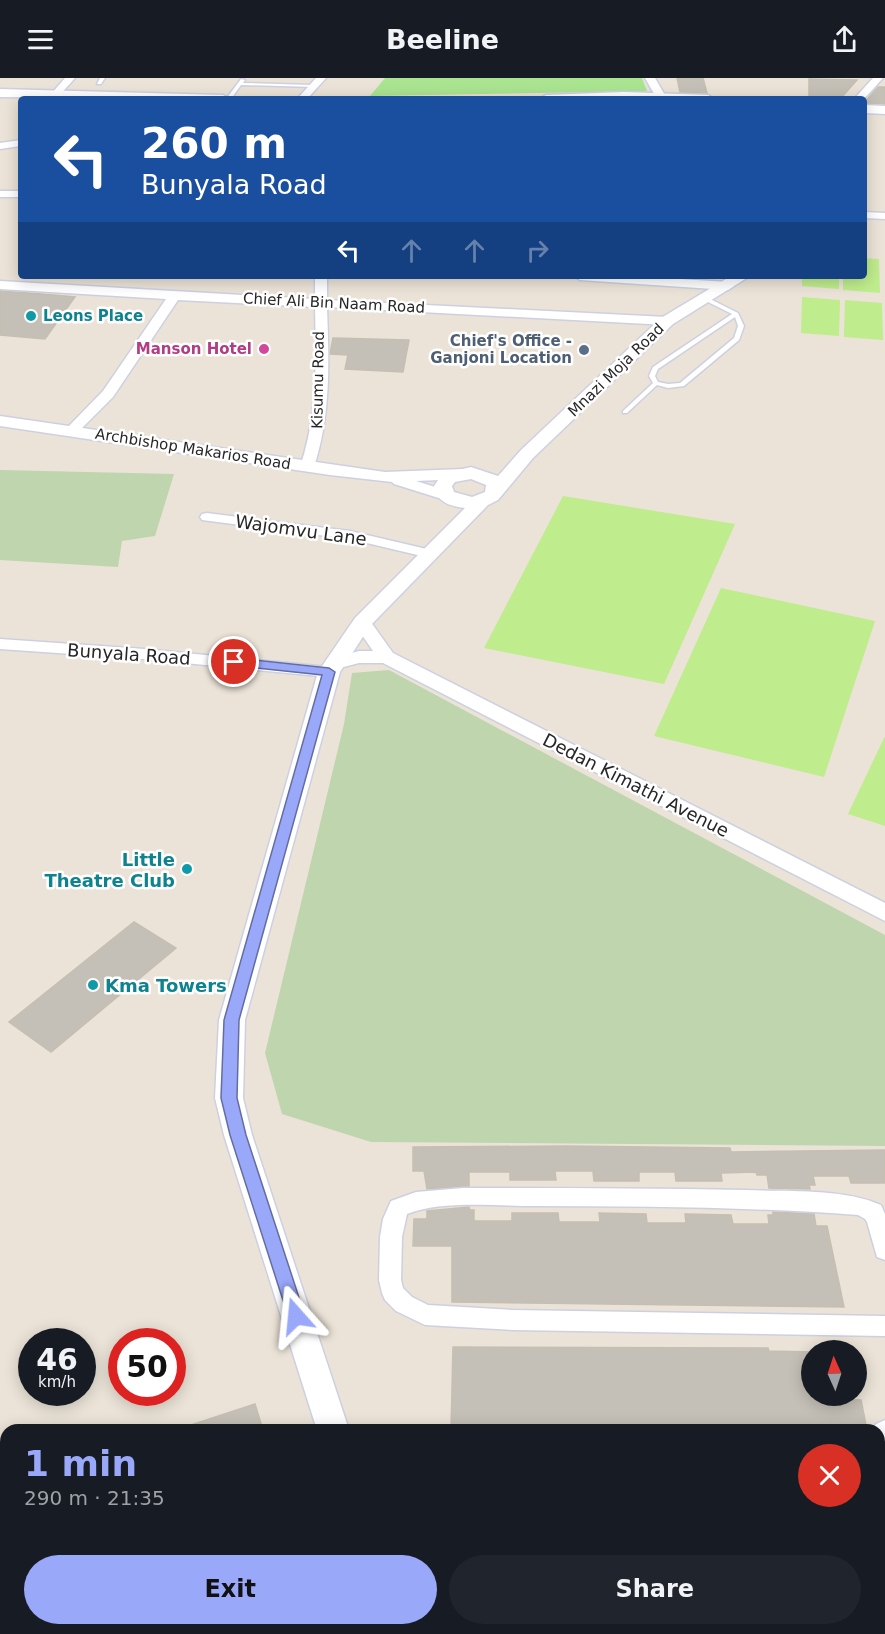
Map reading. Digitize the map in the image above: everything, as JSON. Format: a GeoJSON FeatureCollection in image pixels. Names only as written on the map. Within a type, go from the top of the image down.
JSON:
{"type":"FeatureCollection","features":[{"type":"Feature","properties":{"kind":"main road"},"geometry":{"type":"LineString","coordinates":[[0,93],[96,96]]}},
{"type":"Feature","properties":{"kind":"main road"},"geometry":{"type":"LineString","coordinates":[[0,103],[18,104]]}},
{"type":"Feature","properties":{"kind":"main road"},"geometry":{"type":"LineString","coordinates":[[867,109],[883,115]]}},
{"type":"Feature","properties":{"kind":"main road"},"geometry":{"type":"LineString","coordinates":[[867,118],[883,115]]}},
{"type":"Feature","properties":{"kind":"main road","name":"Mnazi Moja Road"},"geometry":{"type":"LineString","coordinates":[[435,548],[482,502],[490,499],[527,454],[668,321],[735,281]]}},
{"type":"Feature","properties":{"kind":"main road"},"geometry":{"type":"LineString","coordinates":[[482,502],[460,502],[448,497],[443,491],[445,482],[527,454]]}},
{"type":"Feature","properties":{"kind":"main road"},"geometry":{"type":"LineString","coordinates":[[471,474],[488,477],[497,488]]}},
{"type":"Feature","properties":{"kind":"main road"},"geometry":{"type":"LineString","coordinates":[[331,1424],[238,1135],[229,1098],[228,1077],[232,1020],[332,668],[362,622],[435,548],[448,497]]}},
{"type":"Feature","properties":{"kind":"street"},"geometry":{"type":"LineString","coordinates":[[54,95],[70,78]]}},
{"type":"Feature","properties":{"kind":"street"},"geometry":{"type":"LineString","coordinates":[[305,96],[321,78]]}},
{"type":"Feature","properties":{"kind":"street"},"geometry":{"type":"LineString","coordinates":[[650,78],[661,96]]}},
{"type":"Feature","properties":{"kind":"street"},"geometry":{"type":"LineString","coordinates":[[862,96],[880,79]]}},
{"type":"Feature","properties":{"kind":"street"},"geometry":{"type":"LineString","coordinates":[[0,146],[18,143]]}},
{"type":"Feature","properties":{"kind":"street"},"geometry":{"type":"LineString","coordinates":[[0,194],[18,194]]}},
{"type":"Feature","properties":{"kind":"street"},"geometry":{"type":"LineString","coordinates":[[867,215],[885,216]]}},
{"type":"Feature","properties":{"kind":"street","name":"Kisumu Road"},"geometry":{"type":"LineString","coordinates":[[307,467],[315,447],[320,403],[321,279]]}},
{"type":"Feature","properties":{"kind":"street"},"geometry":{"type":"LineString","coordinates":[[672,279],[735,281]]}},
{"type":"Feature","properties":{"kind":"street","name":"Chief Ali Bin Naam Road"},"geometry":{"type":"LineString","coordinates":[[0,285],[128,288],[175,297],[668,321]]}},
{"type":"Feature","properties":{"kind":"street"},"geometry":{"type":"LineString","coordinates":[[72,430],[108,394],[167,305],[175,297]]}},
{"type":"Feature","properties":{"kind":"street","name":"Archbishop Makarios Road"},"geometry":{"type":"LineString","coordinates":[[0,421],[385,477]]}},
{"type":"Feature","properties":{"kind":"street","name":"Kisumu Road"},"geometry":{"type":"LineString","coordinates":[[315,447],[330,470]]}},
{"type":"Feature","properties":{"kind":"street"},"geometry":{"type":"LineString","coordinates":[[385,477],[471,474]]}},
{"type":"Feature","properties":{"kind":"street"},"geometry":{"type":"LineString","coordinates":[[385,477],[448,497]]}},
{"type":"Feature","properties":{"kind":"street","name":"Wajomvu Lane"},"geometry":{"type":"LineString","coordinates":[[207,517],[435,548]]}},
{"type":"Feature","properties":{"kind":"street","name":"Dedan Kimathi Avenue"},"geometry":{"type":"LineString","coordinates":[[362,622],[386,657]]}},
{"type":"Feature","properties":{"kind":"street","name":"Bunyala Road"},"geometry":{"type":"LineString","coordinates":[[0,644],[332,668]]}},
{"type":"Feature","properties":{"kind":"street","name":"Dedan Kimathi Avenue"},"geometry":{"type":"LineString","coordinates":[[332,668],[358,657],[386,657],[885,913]]}},
{"type":"Feature","properties":{"kind":"street"},"geometry":{"type":"LineString","coordinates":[[885,1251],[882,1221],[873,1212],[860,1206],[790,1201],[650,1197],[474,1197],[416,1201],[399,1208],[394,1219],[390,1280],[393,1293],[398,1299],[425,1315],[513,1320],[885,1326]]}},
{"type":"Feature","properties":{"kind":"lane"},"geometry":{"type":"LineString","coordinates":[[230,96],[245,78]]}},
{"type":"Feature","properties":{"kind":"lane"},"geometry":{"type":"LineString","coordinates":[[240,84],[313,86]]}},
{"type":"Feature","properties":{"kind":"lane"},"geometry":{"type":"LineString","coordinates":[[706,299],[736,314],[742,322],[742,330],[737,339],[682,385],[668,386],[656,383],[652,376],[655,369],[736,314]]}},
{"type":"Feature","properties":{"kind":"lane"},"geometry":{"type":"LineString","coordinates":[[625,412],[656,383]]}},
{"type":"Feature","properties":{"kind":"green space"},"geometry":{"type":"Polygon","coordinates":[[[385,78],[642,78],[647,91],[370,96],[385,78]]]}},
{"type":"Feature","properties":{"kind":"green space"},"geometry":{"type":"Polygon","coordinates":[[[867,258],[879,259],[880,293],[843,290],[843,279],[867,279],[867,258]]]}},
{"type":"Feature","properties":{"kind":"green space"},"geometry":{"type":"Polygon","coordinates":[[[802,279],[839,279],[839,289],[802,286],[802,279]]]}},
{"type":"Feature","properties":{"kind":"green space"},"geometry":{"type":"Polygon","coordinates":[[[802,297],[840,300],[839,336],[801,333],[802,297]]]}},
{"type":"Feature","properties":{"kind":"green space"},"geometry":{"type":"Polygon","coordinates":[[[845,300],[882,303],[883,340],[844,337],[845,300]]]}},
{"type":"Feature","properties":{"kind":"green space"},"geometry":{"type":"Polygon","coordinates":[[[0,470],[174,474],[155,536],[122,541],[118,567],[0,560],[0,470]]]}},
{"type":"Feature","properties":{"kind":"green space"},"geometry":{"type":"Polygon","coordinates":[[[563,496],[735,524],[664,684],[484,648],[563,496]]]}},
{"type":"Feature","properties":{"kind":"green space"},"geometry":{"type":"Polygon","coordinates":[[[721,588],[875,621],[824,777],[654,736],[721,588]]]}},
{"type":"Feature","properties":{"kind":"green space"},"geometry":{"type":"Polygon","coordinates":[[[389,670],[885,935],[885,1146],[371,1142],[282,1114],[265,1053],[344,724],[352,673],[389,670]]]}},
{"type":"Feature","properties":{"kind":"green space"},"geometry":{"type":"Polygon","coordinates":[[[885,736],[885,826],[848,814],[885,736]]]}},
{"type":"Feature","properties":{"kind":"building"},"geometry":{"type":"Polygon","coordinates":[[[677,78],[703,78],[707,93],[680,92],[677,78]]]}},
{"type":"Feature","properties":{"kind":"building"},"geometry":{"type":"Polygon","coordinates":[[[809,79],[857,80],[843,96],[809,96],[809,79]]]}},
{"type":"Feature","properties":{"kind":"building"},"geometry":{"type":"Polygon","coordinates":[[[878,87],[885,87],[885,104],[867,103],[867,100],[878,87]]]}},
{"type":"Feature","properties":{"kind":"building","name":"Leons Place"},"geometry":{"type":"Polygon","coordinates":[[[0,291],[75,297],[45,339],[0,335],[0,291]]]}},
{"type":"Feature","properties":{"kind":"building"},"geometry":{"type":"Polygon","coordinates":[[[333,338],[409,340],[403,372],[345,369],[348,355],[330,354],[333,338]]]}},
{"type":"Feature","properties":{"kind":"building","name":"Kma Towers"},"geometry":{"type":"Polygon","coordinates":[[[134,922],[176,948],[51,1052],[9,1022],[134,922]]]}},
{"type":"Feature","properties":{"kind":"building"},"geometry":{"type":"Polygon","coordinates":[[[413,1147],[730,1148],[731,1152],[885,1150],[885,1183],[851,1183],[849,1176],[813,1176],[815,1185],[809,1185],[810,1189],[769,1188],[767,1175],[757,1175],[756,1172],[721,1173],[722,1181],[676,1181],[675,1172],[639,1172],[639,1181],[594,1181],[593,1171],[555,1171],[556,1180],[510,1180],[510,1172],[469,1172],[469,1186],[427,1189],[424,1171],[413,1171],[413,1147]]]}},
{"type":"Feature","properties":{"kind":"building"},"geometry":{"type":"Polygon","coordinates":[[[469,1207],[470,1210],[474,1210],[474,1221],[512,1221],[512,1213],[558,1213],[559,1222],[600,1222],[599,1213],[646,1214],[647,1223],[686,1223],[685,1214],[731,1215],[733,1224],[769,1224],[768,1215],[773,1215],[773,1212],[814,1214],[816,1226],[827,1226],[844,1307],[452,1302],[452,1246],[413,1246],[414,1219],[427,1219],[427,1211],[469,1207]]]}},
{"type":"Feature","properties":{"kind":"building"},"geometry":{"type":"Polygon","coordinates":[[[453,1347],[768,1348],[769,1351],[801,1352],[801,1406],[862,1406],[866,1424],[451,1424],[453,1347]]]}},
{"type":"Feature","properties":{"kind":"building"},"geometry":{"type":"Polygon","coordinates":[[[255,1404],[261,1424],[194,1424],[255,1404]]]}},
{"type":"Feature","properties":{"kind":"place","name":"Leons Place"},"geometry":{"type":"Point","coordinates":[31,316]}},
{"type":"Feature","properties":{"kind":"place","name":"Manson Hotel"},"geometry":{"type":"Point","coordinates":[264,349]}},
{"type":"Feature","properties":{"kind":"place","name":"Chief's Office - Ganjoni Location"},"geometry":{"type":"Point","coordinates":[584,350]}},
{"type":"Feature","properties":{"kind":"place","name":"Little Theatre Club"},"geometry":{"type":"Point","coordinates":[187,869]}},
{"type":"Feature","properties":{"kind":"place","name":"Kma Towers"},"geometry":{"type":"Point","coordinates":[93,985]}},
{"type":"Feature","properties":{"kind":"route"},"geometry":{"type":"LineString","coordinates":[[234,662],[329,672],[232,1020],[228,1077],[229,1098],[238,1135],[296,1316]]}}]}
